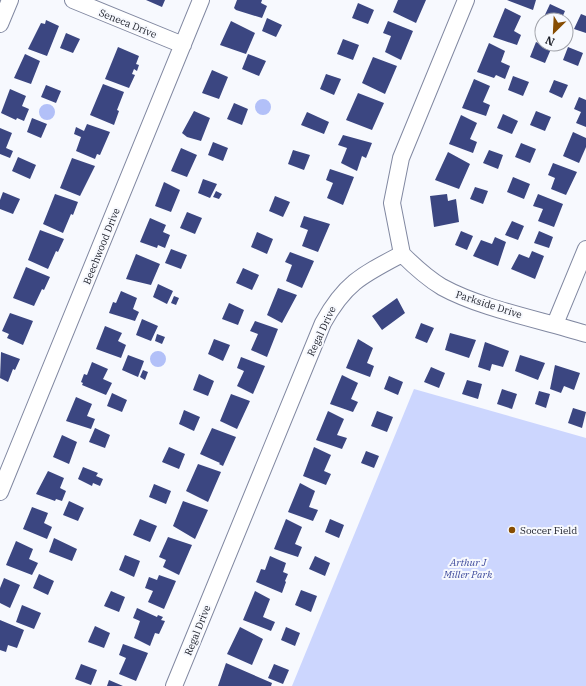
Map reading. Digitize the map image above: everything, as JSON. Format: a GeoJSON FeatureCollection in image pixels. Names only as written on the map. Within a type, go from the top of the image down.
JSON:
{"type":"FeatureCollection","features":[{"type":"Feature","properties":{"kind":"street"},"geometry":{"type":"LineString","coordinates":[[0,24],[10,0]]}},
{"type":"Feature","properties":{"kind":"street","name":"Seneca Drive"},"geometry":{"type":"LineString","coordinates":[[73,0],[183,45]]}},
{"type":"Feature","properties":{"kind":"street","name":"Beechwood Drive"},"geometry":{"type":"LineString","coordinates":[[0,492],[201,0]]}},
{"type":"Feature","properties":{"kind":"street"},"geometry":{"type":"LineString","coordinates":[[402,254],[392,203],[400,158],[466,0]]}},
{"type":"Feature","properties":{"kind":"street"},"geometry":{"type":"LineString","coordinates":[[555,324],[586,249]]}},
{"type":"Feature","properties":{"kind":"street","name":"Parkside Drive"},"geometry":{"type":"LineString","coordinates":[[402,254],[419,270],[455,293],[502,309],[586,334]]}},
{"type":"Feature","properties":{"kind":"street","name":"Regal Drive"},"geometry":{"type":"LineString","coordinates":[[174,686],[323,323],[333,305],[347,287],[373,269],[402,254]]}},
{"type":"Feature","properties":{"kind":"green space","name":"Arthur J Miller Park"},"geometry":{"type":"Polygon","coordinates":[[[414,389],[586,438],[586,686],[292,686],[414,389]]]}},
{"type":"Feature","properties":{"kind":"shaded area"},"geometry":{"type":"Polygon","coordinates":[[[260,99],[266,99],[271,104],[269,113],[266,115],[260,115],[255,110],[255,104],[260,99]]]}},
{"type":"Feature","properties":{"kind":"shaded area"},"geometry":{"type":"Polygon","coordinates":[[[47,104],[54,109],[55,112],[50,119],[47,120],[40,115],[39,112],[44,105],[47,104]]]}},
{"type":"Feature","properties":{"kind":"shaded area"},"geometry":{"type":"Polygon","coordinates":[[[158,351],[165,356],[166,359],[161,366],[158,367],[151,362],[150,359],[155,352],[158,351]]]}},
{"type":"Feature","properties":{"kind":"building"},"geometry":{"type":"Polygon","coordinates":[[[146,0],[165,0],[162,7],[146,0]]]}},
{"type":"Feature","properties":{"kind":"building"},"geometry":{"type":"Polygon","coordinates":[[[237,0],[262,0],[261,3],[267,6],[262,18],[236,10],[234,8],[237,0]]]}},
{"type":"Feature","properties":{"kind":"building"},"geometry":{"type":"Polygon","coordinates":[[[398,0],[426,0],[416,23],[393,12],[398,0]]]}},
{"type":"Feature","properties":{"kind":"building"},"geometry":{"type":"Polygon","coordinates":[[[507,0],[536,0],[533,10],[507,0]]]}},
{"type":"Feature","properties":{"kind":"building"},"geometry":{"type":"Polygon","coordinates":[[[358,3],[374,10],[368,24],[352,18],[358,3]]]}},
{"type":"Feature","properties":{"kind":"building"},"geometry":{"type":"Polygon","coordinates":[[[550,4],[565,11],[565,12],[546,12],[550,4]]]}},
{"type":"Feature","properties":{"kind":"building"},"geometry":{"type":"Polygon","coordinates":[[[505,8],[521,16],[514,31],[521,35],[517,45],[493,37],[505,8]]]}},
{"type":"Feature","properties":{"kind":"building"},"geometry":{"type":"Polygon","coordinates":[[[581,14],[586,16],[586,33],[574,29],[581,14]]]}},
{"type":"Feature","properties":{"kind":"building"},"geometry":{"type":"Polygon","coordinates":[[[267,18],[282,25],[276,37],[262,31],[267,18]]]}},
{"type":"Feature","properties":{"kind":"building"},"geometry":{"type":"Polygon","coordinates":[[[46,20],[59,26],[47,56],[28,49],[41,23],[45,24],[46,20]]]}},
{"type":"Feature","properties":{"kind":"building"},"geometry":{"type":"Polygon","coordinates":[[[231,21],[255,33],[246,54],[220,45],[231,21]]]}},
{"type":"Feature","properties":{"kind":"building"},"geometry":{"type":"Polygon","coordinates":[[[388,21],[413,31],[401,60],[385,52],[391,36],[383,33],[388,21]]]}},
{"type":"Feature","properties":{"kind":"building"},"geometry":{"type":"Polygon","coordinates":[[[66,33],[80,39],[73,53],[60,48],[66,33]]]}},
{"type":"Feature","properties":{"kind":"building"},"geometry":{"type":"Polygon","coordinates":[[[343,39],[359,45],[353,60],[337,54],[343,39]]]}},
{"type":"Feature","properties":{"kind":"building"},"geometry":{"type":"Polygon","coordinates":[[[489,43],[505,51],[501,62],[510,66],[505,79],[496,75],[494,78],[477,72],[489,43]]]}},
{"type":"Feature","properties":{"kind":"building"},"geometry":{"type":"Polygon","coordinates":[[[118,47],[139,56],[136,64],[139,65],[137,71],[134,69],[132,74],[135,75],[129,88],[105,79],[118,47]]]}},
{"type":"Feature","properties":{"kind":"building"},"geometry":{"type":"Polygon","coordinates":[[[534,47],[534,52],[550,52],[545,63],[530,57],[534,47]]]}},
{"type":"Feature","properties":{"kind":"building"},"geometry":{"type":"Polygon","coordinates":[[[574,49],[583,53],[578,66],[563,60],[566,52],[574,52],[574,49]]]}},
{"type":"Feature","properties":{"kind":"building"},"geometry":{"type":"Polygon","coordinates":[[[25,54],[40,61],[31,84],[14,78],[25,54]]]}},
{"type":"Feature","properties":{"kind":"building"},"geometry":{"type":"Polygon","coordinates":[[[248,54],[266,61],[259,76],[242,69],[248,54]]]}},
{"type":"Feature","properties":{"kind":"building"},"geometry":{"type":"Polygon","coordinates":[[[373,57],[397,66],[385,94],[362,83],[373,57]]]}},
{"type":"Feature","properties":{"kind":"building"},"geometry":{"type":"Polygon","coordinates":[[[212,70],[228,77],[219,99],[202,93],[212,70]]]}},
{"type":"Feature","properties":{"kind":"building"},"geometry":{"type":"Polygon","coordinates":[[[326,74],[341,79],[334,95],[320,89],[326,74]]]}},
{"type":"Feature","properties":{"kind":"building"},"geometry":{"type":"Polygon","coordinates":[[[513,76],[529,82],[523,96],[508,90],[513,76]]]}},
{"type":"Feature","properties":{"kind":"building"},"geometry":{"type":"Polygon","coordinates":[[[474,79],[490,86],[483,102],[490,105],[486,116],[462,108],[474,79]]]}},
{"type":"Feature","properties":{"kind":"building"},"geometry":{"type":"Polygon","coordinates":[[[554,80],[568,85],[562,98],[549,92],[554,80]]]}},
{"type":"Feature","properties":{"kind":"building"},"geometry":{"type":"Polygon","coordinates":[[[103,84],[124,92],[117,110],[119,111],[114,125],[90,115],[103,84]]]}},
{"type":"Feature","properties":{"kind":"building"},"geometry":{"type":"Polygon","coordinates":[[[46,85],[61,91],[56,103],[41,97],[46,85]]]}},
{"type":"Feature","properties":{"kind":"building"},"geometry":{"type":"Polygon","coordinates":[[[10,89],[26,96],[22,106],[29,109],[24,121],[17,118],[16,120],[1,113],[10,89]]]}},
{"type":"Feature","properties":{"kind":"building"},"geometry":{"type":"Polygon","coordinates":[[[358,93],[384,103],[372,130],[346,120],[358,93]]]}},
{"type":"Feature","properties":{"kind":"building"},"geometry":{"type":"Polygon","coordinates":[[[579,97],[586,100],[586,127],[576,123],[581,112],[574,109],[579,97]]]}},
{"type":"Feature","properties":{"kind":"building"},"geometry":{"type":"Polygon","coordinates":[[[234,103],[248,109],[242,125],[227,119],[234,103]]]}},
{"type":"Feature","properties":{"kind":"building"},"geometry":{"type":"Polygon","coordinates":[[[194,111],[210,118],[201,141],[187,137],[182,133],[194,111]]]}},
{"type":"Feature","properties":{"kind":"building"},"geometry":{"type":"Polygon","coordinates":[[[536,111],[551,117],[545,131],[530,125],[536,111]]]}},
{"type":"Feature","properties":{"kind":"building"},"geometry":{"type":"Polygon","coordinates":[[[307,112],[329,122],[324,134],[301,125],[307,112]]]}},
{"type":"Feature","properties":{"kind":"building"},"geometry":{"type":"Polygon","coordinates":[[[503,114],[518,121],[512,134],[497,128],[503,114]]]}},
{"type":"Feature","properties":{"kind":"building"},"geometry":{"type":"Polygon","coordinates":[[[461,115],[477,123],[470,139],[477,142],[473,153],[449,144],[461,115]]]}},
{"type":"Feature","properties":{"kind":"building"},"geometry":{"type":"Polygon","coordinates":[[[32,118],[47,124],[41,138],[27,132],[32,118]]]}},
{"type":"Feature","properties":{"kind":"building"},"geometry":{"type":"Polygon","coordinates":[[[87,124],[110,132],[100,155],[97,154],[95,159],[76,151],[81,137],[74,134],[76,127],[84,131],[87,124]]]}},
{"type":"Feature","properties":{"kind":"building"},"geometry":{"type":"Polygon","coordinates":[[[0,128],[12,133],[6,148],[13,151],[10,158],[0,154],[0,128]]]}},
{"type":"Feature","properties":{"kind":"building"},"geometry":{"type":"Polygon","coordinates":[[[573,132],[586,138],[586,147],[579,163],[563,156],[573,132]]]}},
{"type":"Feature","properties":{"kind":"building"},"geometry":{"type":"Polygon","coordinates":[[[343,135],[372,143],[366,158],[362,156],[357,171],[341,163],[347,148],[338,145],[343,135]]]}},
{"type":"Feature","properties":{"kind":"building"},"geometry":{"type":"Polygon","coordinates":[[[213,142],[228,148],[223,161],[208,155],[213,142]]]}},
{"type":"Feature","properties":{"kind":"building"},"geometry":{"type":"Polygon","coordinates":[[[521,143],[536,149],[530,163],[515,157],[521,143]]]}},
{"type":"Feature","properties":{"kind":"building"},"geometry":{"type":"Polygon","coordinates":[[[181,148],[197,155],[187,177],[171,171],[181,148]]]}},
{"type":"Feature","properties":{"kind":"building"},"geometry":{"type":"Polygon","coordinates":[[[293,150],[310,155],[304,170],[288,164],[293,150]]]}},
{"type":"Feature","properties":{"kind":"building"},"geometry":{"type":"Polygon","coordinates":[[[489,150],[503,155],[498,169],[483,163],[489,150]]]}},
{"type":"Feature","properties":{"kind":"building"},"geometry":{"type":"Polygon","coordinates":[[[448,152],[470,164],[459,189],[435,180],[448,152]]]}},
{"type":"Feature","properties":{"kind":"building"},"geometry":{"type":"Polygon","coordinates":[[[18,157],[36,165],[30,179],[12,171],[18,157]]]}},
{"type":"Feature","properties":{"kind":"building"},"geometry":{"type":"Polygon","coordinates":[[[72,158],[95,166],[80,196],[60,188],[72,158]]]}},
{"type":"Feature","properties":{"kind":"building"},"geometry":{"type":"Polygon","coordinates":[[[553,163],[577,172],[566,195],[551,189],[555,178],[548,175],[553,163]]]}},
{"type":"Feature","properties":{"kind":"building"},"geometry":{"type":"Polygon","coordinates":[[[330,169],[354,177],[343,205],[327,198],[333,183],[326,180],[330,169]]]}},
{"type":"Feature","properties":{"kind":"building"},"geometry":{"type":"Polygon","coordinates":[[[513,177],[530,184],[524,199],[507,192],[513,177]]]}},
{"type":"Feature","properties":{"kind":"building"},"geometry":{"type":"Polygon","coordinates":[[[203,179],[217,184],[210,198],[198,193],[203,179]]]}},
{"type":"Feature","properties":{"kind":"building"},"geometry":{"type":"Polygon","coordinates":[[[164,182],[180,190],[171,212],[155,206],[164,182]]]}},
{"type":"Feature","properties":{"kind":"building"},"geometry":{"type":"Polygon","coordinates":[[[475,187],[488,191],[483,204],[470,199],[475,187]]]}},
{"type":"Feature","properties":{"kind":"building"},"geometry":{"type":"Polygon","coordinates":[[[216,191],[222,194],[219,199],[213,197],[216,191]]]}},
{"type":"Feature","properties":{"kind":"building"},"geometry":{"type":"Polygon","coordinates":[[[3,192],[20,199],[13,214],[0,209],[0,200],[3,192]]]}},
{"type":"Feature","properties":{"kind":"building"},"geometry":{"type":"Polygon","coordinates":[[[55,194],[78,202],[63,233],[43,224],[55,194]]]}},
{"type":"Feature","properties":{"kind":"building"},"geometry":{"type":"Polygon","coordinates":[[[447,194],[448,201],[456,199],[459,222],[434,227],[430,196],[447,194]]]}},
{"type":"Feature","properties":{"kind":"building"},"geometry":{"type":"Polygon","coordinates":[[[538,194],[563,204],[554,227],[538,221],[543,209],[533,206],[538,194]]]}},
{"type":"Feature","properties":{"kind":"building"},"geometry":{"type":"Polygon","coordinates":[[[275,196],[290,202],[283,217],[269,211],[275,196]]]}},
{"type":"Feature","properties":{"kind":"building"},"geometry":{"type":"Polygon","coordinates":[[[187,212],[202,218],[195,234],[180,228],[187,212]]]}},
{"type":"Feature","properties":{"kind":"building"},"geometry":{"type":"Polygon","coordinates":[[[304,216],[330,224],[318,252],[302,246],[308,230],[300,227],[304,216]]]}},
{"type":"Feature","properties":{"kind":"building"},"geometry":{"type":"Polygon","coordinates":[[[150,218],[166,225],[163,232],[170,235],[165,248],[158,245],[157,248],[140,242],[150,218]]]}},
{"type":"Feature","properties":{"kind":"building"},"geometry":{"type":"Polygon","coordinates":[[[512,221],[524,226],[518,240],[505,235],[512,221]]]}},
{"type":"Feature","properties":{"kind":"building"},"geometry":{"type":"Polygon","coordinates":[[[40,230],[64,239],[58,252],[56,251],[48,269],[28,260],[40,230]]]}},
{"type":"Feature","properties":{"kind":"building"},"geometry":{"type":"Polygon","coordinates":[[[461,231],[473,236],[467,250],[455,245],[461,231]]]}},
{"type":"Feature","properties":{"kind":"building"},"geometry":{"type":"Polygon","coordinates":[[[539,231],[553,237],[549,248],[534,243],[539,231]]]}},
{"type":"Feature","properties":{"kind":"building"},"geometry":{"type":"Polygon","coordinates":[[[257,232],[273,239],[267,254],[251,247],[257,232]]]}},
{"type":"Feature","properties":{"kind":"building"},"geometry":{"type":"Polygon","coordinates":[[[495,237],[506,242],[498,266],[473,256],[481,240],[492,244],[495,237]]]}},
{"type":"Feature","properties":{"kind":"building"},"geometry":{"type":"Polygon","coordinates":[[[171,249],[187,255],[181,269],[165,263],[171,249]]]}},
{"type":"Feature","properties":{"kind":"building"},"geometry":{"type":"Polygon","coordinates":[[[532,251],[544,256],[535,279],[511,269],[519,254],[529,258],[532,251]]]}},
{"type":"Feature","properties":{"kind":"building"},"geometry":{"type":"Polygon","coordinates":[[[290,252],[314,261],[302,288],[286,281],[292,265],[285,262],[290,252]]]}},
{"type":"Feature","properties":{"kind":"building"},"geometry":{"type":"Polygon","coordinates":[[[136,254],[160,264],[151,285],[126,279],[136,254]]]}},
{"type":"Feature","properties":{"kind":"building"},"geometry":{"type":"Polygon","coordinates":[[[26,267],[50,277],[44,290],[42,289],[34,306],[13,298],[26,267]]]}},
{"type":"Feature","properties":{"kind":"building"},"geometry":{"type":"Polygon","coordinates":[[[243,268],[259,275],[252,290],[236,283],[243,268]]]}},
{"type":"Feature","properties":{"kind":"building"},"geometry":{"type":"Polygon","coordinates":[[[158,284],[173,291],[167,304],[153,297],[158,284]]]}},
{"type":"Feature","properties":{"kind":"building"},"geometry":{"type":"Polygon","coordinates":[[[278,288],[297,295],[282,323],[267,315],[278,288]]]}},
{"type":"Feature","properties":{"kind":"building"},"geometry":{"type":"Polygon","coordinates":[[[121,291],[137,298],[133,309],[139,312],[135,321],[109,313],[113,302],[116,303],[121,291]]]}},
{"type":"Feature","properties":{"kind":"building"},"geometry":{"type":"Polygon","coordinates":[[[174,296],[179,298],[176,305],[171,303],[174,296]]]}},
{"type":"Feature","properties":{"kind":"building"},"geometry":{"type":"Polygon","coordinates":[[[397,298],[405,313],[382,330],[372,316],[397,298]]]}},
{"type":"Feature","properties":{"kind":"building"},"geometry":{"type":"Polygon","coordinates":[[[229,303],[244,310],[238,325],[222,319],[229,303]]]}},
{"type":"Feature","properties":{"kind":"building"},"geometry":{"type":"Polygon","coordinates":[[[10,313],[33,321],[23,345],[7,338],[9,334],[2,331],[10,313]]]}},
{"type":"Feature","properties":{"kind":"building"},"geometry":{"type":"Polygon","coordinates":[[[142,319],[158,326],[151,341],[136,335],[142,319]]]}},
{"type":"Feature","properties":{"kind":"building"},"geometry":{"type":"Polygon","coordinates":[[[255,321],[278,329],[267,357],[251,350],[258,334],[250,331],[255,321]]]}},
{"type":"Feature","properties":{"kind":"building"},"geometry":{"type":"Polygon","coordinates":[[[421,323],[434,328],[427,343],[415,338],[421,323]]]}},
{"type":"Feature","properties":{"kind":"building"},"geometry":{"type":"Polygon","coordinates":[[[105,326],[122,333],[118,341],[126,345],[121,358],[96,349],[105,326]]]}},
{"type":"Feature","properties":{"kind":"building"},"geometry":{"type":"Polygon","coordinates":[[[450,333],[476,340],[469,358],[445,350],[450,333]]]}},
{"type":"Feature","properties":{"kind":"building"},"geometry":{"type":"Polygon","coordinates":[[[157,334],[165,337],[162,344],[155,341],[157,334]]]}},
{"type":"Feature","properties":{"kind":"building"},"geometry":{"type":"Polygon","coordinates":[[[214,339],[230,345],[223,361],[208,354],[214,339]]]}},
{"type":"Feature","properties":{"kind":"building"},"geometry":{"type":"Polygon","coordinates":[[[358,339],[373,348],[367,363],[374,366],[370,377],[346,368],[358,339]]]}},
{"type":"Feature","properties":{"kind":"building"},"geometry":{"type":"Polygon","coordinates":[[[485,342],[509,351],[503,367],[492,364],[490,371],[478,367],[485,342]]]}},
{"type":"Feature","properties":{"kind":"building"},"geometry":{"type":"Polygon","coordinates":[[[1,352],[20,359],[15,370],[13,369],[8,382],[0,378],[1,352]]]}},
{"type":"Feature","properties":{"kind":"building"},"geometry":{"type":"Polygon","coordinates":[[[128,355],[144,361],[138,377],[122,370],[128,355]]]}},
{"type":"Feature","properties":{"kind":"building"},"geometry":{"type":"Polygon","coordinates":[[[520,355],[545,363],[538,380],[515,371],[520,355]]]}},
{"type":"Feature","properties":{"kind":"building"},"geometry":{"type":"Polygon","coordinates":[[[241,357],[265,366],[253,394],[237,386],[244,371],[237,368],[241,357]]]}},
{"type":"Feature","properties":{"kind":"building"},"geometry":{"type":"Polygon","coordinates":[[[92,362],[108,369],[103,379],[112,383],[106,395],[82,385],[83,383],[81,382],[84,374],[87,375],[92,362]]]}},
{"type":"Feature","properties":{"kind":"building"},"geometry":{"type":"Polygon","coordinates":[[[555,365],[580,373],[574,390],[564,386],[561,393],[550,389],[555,365]]]}},
{"type":"Feature","properties":{"kind":"building"},"geometry":{"type":"Polygon","coordinates":[[[431,367],[445,373],[439,388],[424,382],[431,367]]]}},
{"type":"Feature","properties":{"kind":"building"},"geometry":{"type":"Polygon","coordinates":[[[143,370],[148,372],[145,380],[140,377],[143,370]]]}},
{"type":"Feature","properties":{"kind":"building"},"geometry":{"type":"Polygon","coordinates":[[[199,374],[214,381],[208,396],[193,390],[199,374]]]}},
{"type":"Feature","properties":{"kind":"building"},"geometry":{"type":"Polygon","coordinates":[[[342,375],[358,383],[351,399],[358,402],[353,412],[330,404],[342,375]]]}},
{"type":"Feature","properties":{"kind":"building"},"geometry":{"type":"Polygon","coordinates":[[[389,376],[403,382],[398,395],[384,389],[389,376]]]}},
{"type":"Feature","properties":{"kind":"building"},"geometry":{"type":"Polygon","coordinates":[[[467,380],[482,384],[478,399],[462,394],[467,380]]]}},
{"type":"Feature","properties":{"kind":"building"},"geometry":{"type":"Polygon","coordinates":[[[502,389],[517,394],[512,409],[497,404],[502,389]]]}},
{"type":"Feature","properties":{"kind":"building"},"geometry":{"type":"Polygon","coordinates":[[[539,391],[550,394],[546,408],[535,404],[539,391]]]}},
{"type":"Feature","properties":{"kind":"building"},"geometry":{"type":"Polygon","coordinates":[[[112,393],[127,400],[122,412],[107,406],[112,393]]]}},
{"type":"Feature","properties":{"kind":"building"},"geometry":{"type":"Polygon","coordinates":[[[231,394],[250,401],[237,429],[220,421],[231,394]]]}},
{"type":"Feature","properties":{"kind":"building"},"geometry":{"type":"Polygon","coordinates":[[[76,397],[92,404],[87,416],[95,419],[91,429],[66,421],[76,397]]]}},
{"type":"Feature","properties":{"kind":"building"},"geometry":{"type":"Polygon","coordinates":[[[573,408],[586,412],[582,428],[568,423],[573,408]]]}},
{"type":"Feature","properties":{"kind":"building"},"geometry":{"type":"Polygon","coordinates":[[[184,410],[200,417],[194,431],[179,424],[184,410]]]}},
{"type":"Feature","properties":{"kind":"building"},"geometry":{"type":"Polygon","coordinates":[[[328,411],[344,419],[337,435],[347,438],[342,449],[316,440],[328,411]]]}},
{"type":"Feature","properties":{"kind":"building"},"geometry":{"type":"Polygon","coordinates":[[[377,411],[393,417],[387,432],[371,426],[377,411]]]}},
{"type":"Feature","properties":{"kind":"building"},"geometry":{"type":"Polygon","coordinates":[[[95,428],[110,435],[105,448],[89,442],[95,428]]]}},
{"type":"Feature","properties":{"kind":"building"},"geometry":{"type":"Polygon","coordinates":[[[212,428],[236,437],[223,466],[219,464],[220,463],[200,454],[212,428]]]}},
{"type":"Feature","properties":{"kind":"building"},"geometry":{"type":"Polygon","coordinates":[[[62,435],[77,442],[69,464],[53,457],[62,435]]]}},
{"type":"Feature","properties":{"kind":"building"},"geometry":{"type":"Polygon","coordinates":[[[169,447],[185,454],[179,469],[162,462],[169,447]]]}},
{"type":"Feature","properties":{"kind":"building"},"geometry":{"type":"Polygon","coordinates":[[[314,447],[331,455],[324,471],[331,474],[326,485],[303,476],[314,447]]]}},
{"type":"Feature","properties":{"kind":"building"},"geometry":{"type":"Polygon","coordinates":[[[366,451],[379,456],[374,468],[361,463],[366,451]]]}},
{"type":"Feature","properties":{"kind":"building"},"geometry":{"type":"Polygon","coordinates":[[[198,464],[221,472],[208,502],[186,491],[198,464]]]}},
{"type":"Feature","properties":{"kind":"building"},"geometry":{"type":"Polygon","coordinates":[[[83,467],[98,473],[96,476],[103,479],[100,486],[93,483],[92,486],[78,479],[83,467]]]}},
{"type":"Feature","properties":{"kind":"building"},"geometry":{"type":"Polygon","coordinates":[[[48,471],[64,478],[60,488],[66,491],[62,501],[56,499],[55,501],[36,494],[48,471]]]}},
{"type":"Feature","properties":{"kind":"building"},"geometry":{"type":"Polygon","coordinates":[[[300,483],[315,491],[309,507],[318,510],[313,521],[288,512],[300,483]]]}},
{"type":"Feature","properties":{"kind":"building"},"geometry":{"type":"Polygon","coordinates":[[[154,484],[171,491],[166,504],[149,497],[154,484]]]}},
{"type":"Feature","properties":{"kind":"building"},"geometry":{"type":"Polygon","coordinates":[[[69,501],[84,508],[78,521],[63,515],[69,501]]]}},
{"type":"Feature","properties":{"kind":"building"},"geometry":{"type":"Polygon","coordinates":[[[183,501],[208,510],[195,539],[173,526],[183,501]]]}},
{"type":"Feature","properties":{"kind":"building"},"geometry":{"type":"Polygon","coordinates":[[[32,507],[48,513],[44,523],[52,527],[47,539],[23,529],[32,507]]]}},
{"type":"Feature","properties":{"kind":"building"},"geometry":{"type":"Polygon","coordinates":[[[140,519],[157,526],[150,542],[133,535],[140,519]]]}},
{"type":"Feature","properties":{"kind":"building"},"geometry":{"type":"Polygon","coordinates":[[[286,519],[302,527],[295,544],[302,547],[298,557],[274,549],[286,519]]]}},
{"type":"Feature","properties":{"kind":"building"},"geometry":{"type":"Polygon","coordinates":[[[330,519],[344,525],[339,538],[325,532],[330,519]]]}},
{"type":"Feature","properties":{"kind":"building"},"geometry":{"type":"Polygon","coordinates":[[[168,537],[192,545],[179,575],[163,567],[166,560],[159,557],[168,537]]]}},
{"type":"Feature","properties":{"kind":"building"},"geometry":{"type":"Polygon","coordinates":[[[54,538],[77,549],[72,561],[49,552],[54,538]]]}},
{"type":"Feature","properties":{"kind":"building"},"geometry":{"type":"Polygon","coordinates":[[[16,541],[33,549],[29,559],[38,563],[32,575],[6,565],[16,541]]]}},
{"type":"Feature","properties":{"kind":"building"},"geometry":{"type":"Polygon","coordinates":[[[125,555],[140,561],[134,577],[119,570],[125,555]]]}},
{"type":"Feature","properties":{"kind":"building"},"geometry":{"type":"Polygon","coordinates":[[[270,556],[286,563],[283,572],[288,574],[282,593],[256,582],[261,569],[265,570],[270,556]]]}},
{"type":"Feature","properties":{"kind":"building"},"geometry":{"type":"Polygon","coordinates":[[[315,556],[330,563],[325,576],[309,569],[315,556]]]}},
{"type":"Feature","properties":{"kind":"building"},"geometry":{"type":"Polygon","coordinates":[[[39,574],[54,581],[48,595],[33,588],[39,574]]]}},
{"type":"Feature","properties":{"kind":"building"},"geometry":{"type":"Polygon","coordinates":[[[159,575],[176,581],[164,609],[148,602],[153,591],[145,588],[149,577],[157,580],[159,575]]]}},
{"type":"Feature","properties":{"kind":"building"},"geometry":{"type":"Polygon","coordinates":[[[4,578],[20,585],[10,608],[0,603],[0,588],[4,578]]]}},
{"type":"Feature","properties":{"kind":"building"},"geometry":{"type":"Polygon","coordinates":[[[301,590],[317,596],[311,612],[295,605],[301,590]]]}},
{"type":"Feature","properties":{"kind":"building"},"geometry":{"type":"Polygon","coordinates":[[[111,591],[125,597],[119,612],[104,606],[111,591]]]}},
{"type":"Feature","properties":{"kind":"building"},"geometry":{"type":"Polygon","coordinates":[[[255,591],[270,599],[263,617],[275,622],[271,631],[243,620],[255,591]]]}},
{"type":"Feature","properties":{"kind":"building"},"geometry":{"type":"Polygon","coordinates":[[[22,605],[41,613],[34,629],[16,622],[22,605]]]}},
{"type":"Feature","properties":{"kind":"building"},"geometry":{"type":"Polygon","coordinates":[[[137,608],[157,617],[158,615],[163,617],[161,620],[165,621],[159,634],[155,633],[150,646],[134,638],[140,621],[133,618],[137,608]]]}},
{"type":"Feature","properties":{"kind":"building"},"geometry":{"type":"Polygon","coordinates":[[[0,620],[24,630],[17,648],[8,645],[6,652],[0,650],[0,620]]]}},
{"type":"Feature","properties":{"kind":"building"},"geometry":{"type":"Polygon","coordinates":[[[95,626],[110,633],[104,648],[88,642],[95,626]]]}},
{"type":"Feature","properties":{"kind":"building"},"geometry":{"type":"Polygon","coordinates":[[[240,627],[263,639],[252,665],[227,654],[240,627]]]}},
{"type":"Feature","properties":{"kind":"building"},"geometry":{"type":"Polygon","coordinates":[[[286,627],[300,633],[295,646],[281,640],[286,627]]]}},
{"type":"Feature","properties":{"kind":"building"},"geometry":{"type":"Polygon","coordinates":[[[123,644],[148,653],[136,681],[119,674],[126,658],[119,655],[123,644]]]}},
{"type":"Feature","properties":{"kind":"building"},"geometry":{"type":"Polygon","coordinates":[[[226,663],[272,683],[271,686],[218,686],[226,663]]]}},
{"type":"Feature","properties":{"kind":"building"},"geometry":{"type":"Polygon","coordinates":[[[81,664],[97,670],[91,685],[75,679],[81,664]]]}},
{"type":"Feature","properties":{"kind":"building"},"geometry":{"type":"Polygon","coordinates":[[[274,664],[289,670],[283,684],[268,678],[274,664]]]}},
{"type":"Feature","properties":{"kind":"building"},"geometry":{"type":"Polygon","coordinates":[[[109,680],[123,686],[107,686],[109,680]]]}},
{"type":"Feature","properties":{"kind":"place","name":"Soccer Field"},"geometry":{"type":"Point","coordinates":[512,530]}}]}
